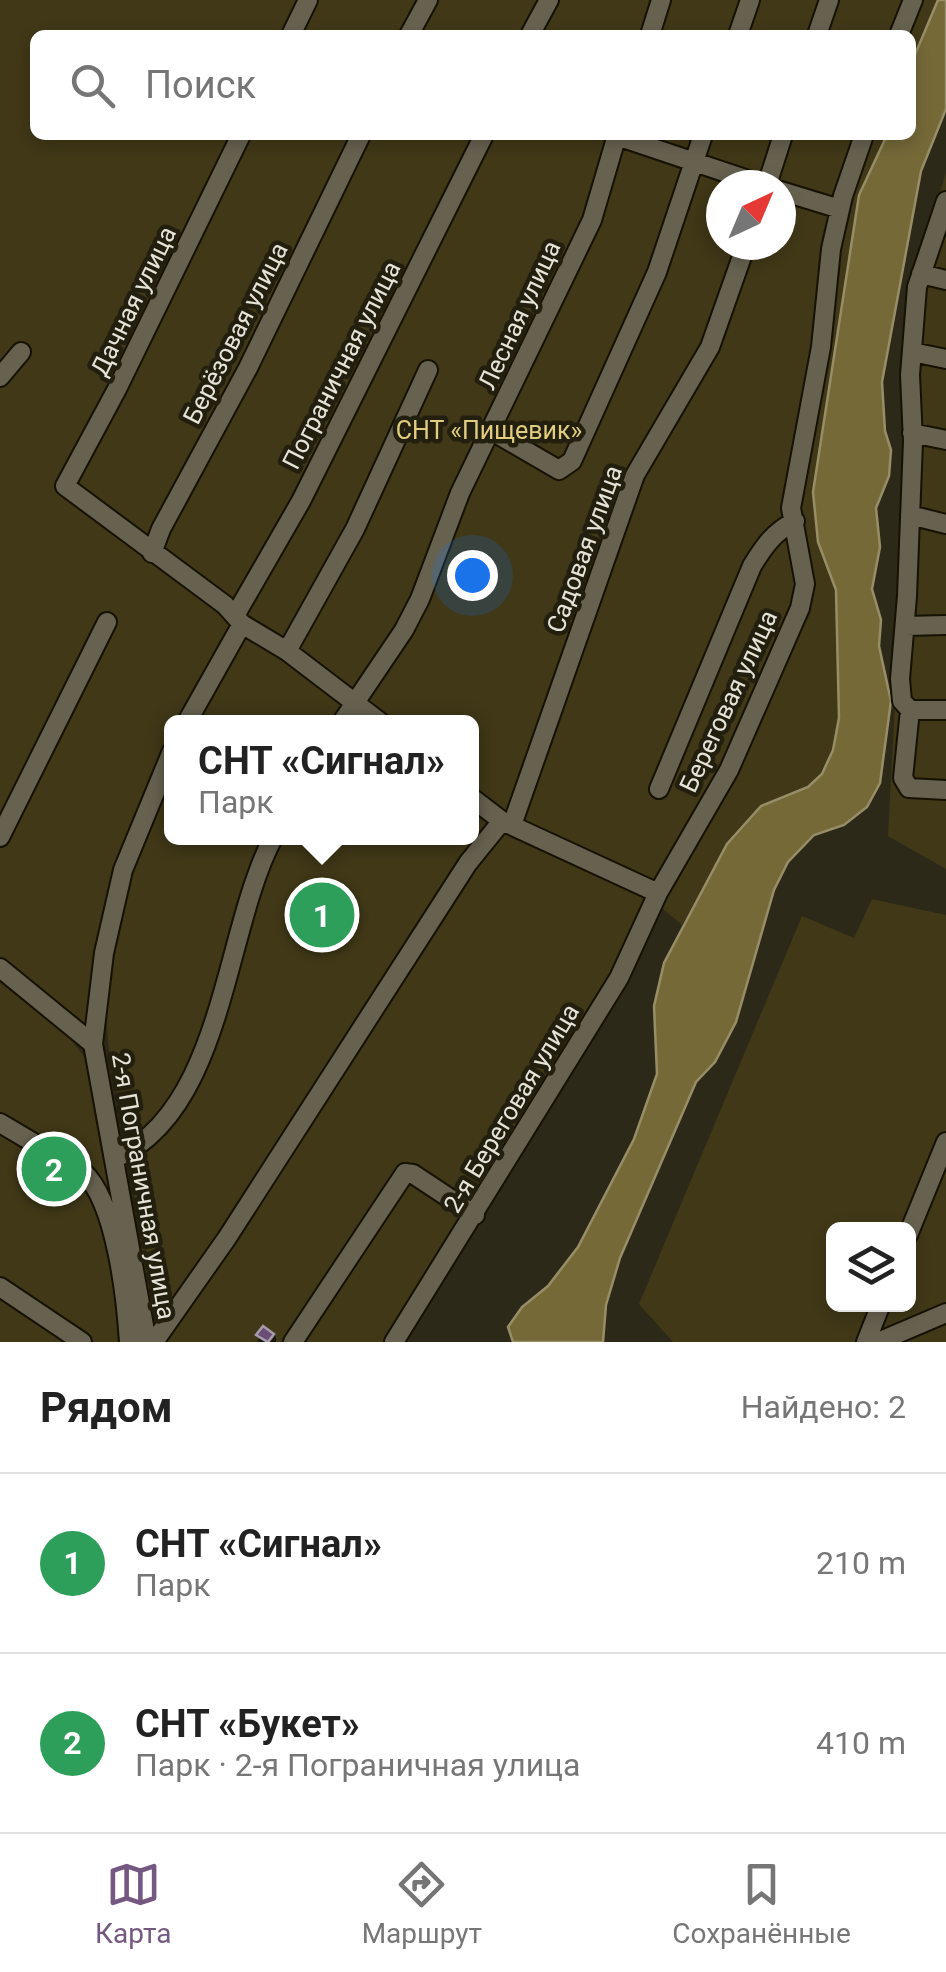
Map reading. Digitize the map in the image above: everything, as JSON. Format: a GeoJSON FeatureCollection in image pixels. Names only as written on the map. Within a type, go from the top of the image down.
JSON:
{"type":"FeatureCollection","features":[{"type":"Feature","properties":{"kind":"street"},"geometry":{"type":"LineString","coordinates":[[293,30],[308,0]]}},
{"type":"Feature","properties":{"kind":"street"},"geometry":{"type":"LineString","coordinates":[[412,30],[428,0]]}},
{"type":"Feature","properties":{"kind":"street"},"geometry":{"type":"LineString","coordinates":[[533,30],[549,0]]}},
{"type":"Feature","properties":{"kind":"street"},"geometry":{"type":"LineString","coordinates":[[652,30],[661,0]]}},
{"type":"Feature","properties":{"kind":"street"},"geometry":{"type":"LineString","coordinates":[[740,30],[750,0]]}},
{"type":"Feature","properties":{"kind":"street"},"geometry":{"type":"LineString","coordinates":[[819,30],[829,0]]}},
{"type":"Feature","properties":{"kind":"street"},"geometry":{"type":"LineString","coordinates":[[901,30],[913,0]]}},
{"type":"Feature","properties":{"kind":"street","name":"Дачная улица"},"geometry":{"type":"LineString","coordinates":[[152,553],[65,486],[239,140]]}},
{"type":"Feature","properties":{"kind":"street","name":"Берёзовая улица"},"geometry":{"type":"LineString","coordinates":[[152,553],[161,529],[248,368],[359,140]]}},
{"type":"Feature","properties":{"kind":"street","name":"Пограничная улица"},"geometry":{"type":"LineString","coordinates":[[239,619],[482,140]]}},
{"type":"Feature","properties":{"kind":"street","name":"Лесная улица"},"geometry":{"type":"LineString","coordinates":[[347,715],[404,630],[460,493],[592,220],[616,140]]}},
{"type":"Feature","properties":{"kind":"street"},"geometry":{"type":"LineString","coordinates":[[632,140],[721,170]]}},
{"type":"Feature","properties":{"kind":"street"},"geometry":{"type":"LineString","coordinates":[[492,431],[559,470],[572,461],[657,272],[702,140]]}},
{"type":"Feature","properties":{"kind":"street"},"geometry":{"type":"LineString","coordinates":[[770,170],[781,140]]}},
{"type":"Feature","properties":{"kind":"street","name":"Береговая улица"},"geometry":{"type":"LineString","coordinates":[[658,893],[729,770],[800,608],[806,584],[791,508],[821,347],[832,249],[840,209],[862,140]]}},
{"type":"Feature","properties":{"kind":"street"},"geometry":{"type":"LineString","coordinates":[[796,195],[840,209]]}},
{"type":"Feature","properties":{"kind":"street"},"geometry":{"type":"LineString","coordinates":[[946,202],[917,286],[900,679],[902,701],[910,710],[903,778],[909,788],[946,790]]}},
{"type":"Feature","properties":{"kind":"street","name":"Садовая улица"},"geometry":{"type":"LineString","coordinates":[[154,1342],[227,1238],[468,863],[507,823],[636,475],[710,347],[741,260]]}},
{"type":"Feature","properties":{"kind":"street"},"geometry":{"type":"LineString","coordinates":[[921,274],[946,280]]}},
{"type":"Feature","properties":{"kind":"street"},"geometry":{"type":"LineString","coordinates":[[0,378],[21,352]]}},
{"type":"Feature","properties":{"kind":"street"},"geometry":{"type":"LineString","coordinates":[[912,352],[946,359]]}},
{"type":"Feature","properties":{"kind":"street"},"geometry":{"type":"LineString","coordinates":[[287,651],[355,529],[428,370]]}},
{"type":"Feature","properties":{"kind":"street"},"geometry":{"type":"LineString","coordinates":[[912,433],[946,440]]}},
{"type":"Feature","properties":{"kind":"street"},"geometry":{"type":"LineString","coordinates":[[910,515],[946,524]]}},
{"type":"Feature","properties":{"kind":"street","name":"Береговая улица"},"geometry":{"type":"LineString","coordinates":[[659,789],[752,566],[778,530],[794,521]]}},
{"type":"Feature","properties":{"kind":"street"},"geometry":{"type":"LineString","coordinates":[[152,553],[371,715]]}},
{"type":"Feature","properties":{"kind":"street"},"geometry":{"type":"LineString","coordinates":[[191,715],[239,619]]}},
{"type":"Feature","properties":{"kind":"street"},"geometry":{"type":"LineString","coordinates":[[0,837],[108,622]]}},
{"type":"Feature","properties":{"kind":"street"},"geometry":{"type":"LineString","coordinates":[[905,626],[946,625]]}},
{"type":"Feature","properties":{"kind":"street"},"geometry":{"type":"LineString","coordinates":[[910,710],[946,710]]}},
{"type":"Feature","properties":{"kind":"street","name":"2-я Пограничная улица"},"geometry":{"type":"LineString","coordinates":[[146,1342],[94,1044],[104,953],[122,870],[164,770]]}},
{"type":"Feature","properties":{"kind":"street"},"geometry":{"type":"LineString","coordinates":[[479,803],[507,823],[658,893]]}},
{"type":"Feature","properties":{"kind":"street"},"geometry":{"type":"LineString","coordinates":[[116,1158],[160,1128],[201,1054],[219,1010],[248,900],[270,845]]}},
{"type":"Feature","properties":{"kind":"street","name":"2-я Береговая улица"},"geometry":{"type":"LineString","coordinates":[[394,1342],[619,978],[658,893]]}},
{"type":"Feature","properties":{"kind":"street"},"geometry":{"type":"LineString","coordinates":[[0,968],[94,1044]]}},
{"type":"Feature","properties":{"kind":"street"},"geometry":{"type":"LineString","coordinates":[[0,1122],[94,1182],[108,1211],[129,1342]]}},
{"type":"Feature","properties":{"kind":"street"},"geometry":{"type":"LineString","coordinates":[[913,1222],[946,1142]]}},
{"type":"Feature","properties":{"kind":"street"},"geometry":{"type":"LineString","coordinates":[[293,1342],[405,1173],[414,1174],[475,1215]]}},
{"type":"Feature","properties":{"kind":"street"},"geometry":{"type":"LineString","coordinates":[[0,1287],[82,1342]]}},
{"type":"Feature","properties":{"kind":"street"},"geometry":{"type":"LineString","coordinates":[[866,1342],[877,1312]]}},
{"type":"Feature","properties":{"kind":"street"},"geometry":{"type":"LineString","coordinates":[[878,1342],[946,1314]]}},
{"type":"Feature","properties":{"kind":"green space","name":"СНТ «Пищевик»"},"geometry":{"type":"Polygon","coordinates":[[[0,0],[938,0],[916,52],[916,30],[30,30],[30,140],[885,140],[859,195],[829,396],[831,572],[836,590],[839,718],[833,750],[822,774],[808,788],[761,806],[727,844],[682,925],[650,898],[636,932],[473,1210],[387,1342],[160,1342],[153,1332],[105,1006],[93,1001],[85,1026],[0,961],[0,0]]]}},
{"type":"Feature","properties":{"kind":"green space"},"geometry":{"type":"Polygon","coordinates":[[[946,172],[946,869],[888,836],[908,456],[910,296],[946,172]]]}},
{"type":"Feature","properties":{"kind":"green space"},"geometry":{"type":"Polygon","coordinates":[[[872,899],[946,915],[946,1342],[673,1342],[639,1304],[802,916],[854,938],[872,899]]]}},
{"type":"Feature","properties":{"kind":"green space"},"geometry":{"type":"Polygon","coordinates":[[[0,980],[71,1039],[85,1058],[136,1342],[0,1342],[0,980]]]}},
{"type":"Feature","properties":{"kind":"shaded area"},"geometry":{"type":"Polygon","coordinates":[[[938,0],[946,0],[946,109],[921,171],[882,382],[885,431],[891,450],[889,476],[876,508],[880,547],[872,589],[881,620],[879,646],[891,701],[880,783],[867,807],[844,825],[814,835],[788,862],[774,890],[736,1022],[715,1062],[696,1082],[620,1258],[606,1305],[603,1342],[513,1342],[508,1327],[522,1307],[548,1286],[578,1247],[634,1139],[657,1074],[654,1006],[664,963],[727,844],[761,806],[808,787],[822,774],[833,750],[839,718],[836,590],[818,542],[813,492],[859,195],[885,140],[916,140],[916,52],[938,0]]]}},
{"type":"Feature","properties":{"kind":"building"},"geometry":{"type":"Polygon","coordinates":[[[263,1326],[274,1334],[268,1342],[256,1335],[263,1326]]]}},
{"type":"Feature","properties":{"kind":"place","name":"СНТ «Сигнал»"},"geometry":{"type":"Point","coordinates":[322,915]}},
{"type":"Feature","properties":{"kind":"place","name":"СНТ «Букет»"},"geometry":{"type":"Point","coordinates":[54,1169]}}]}
